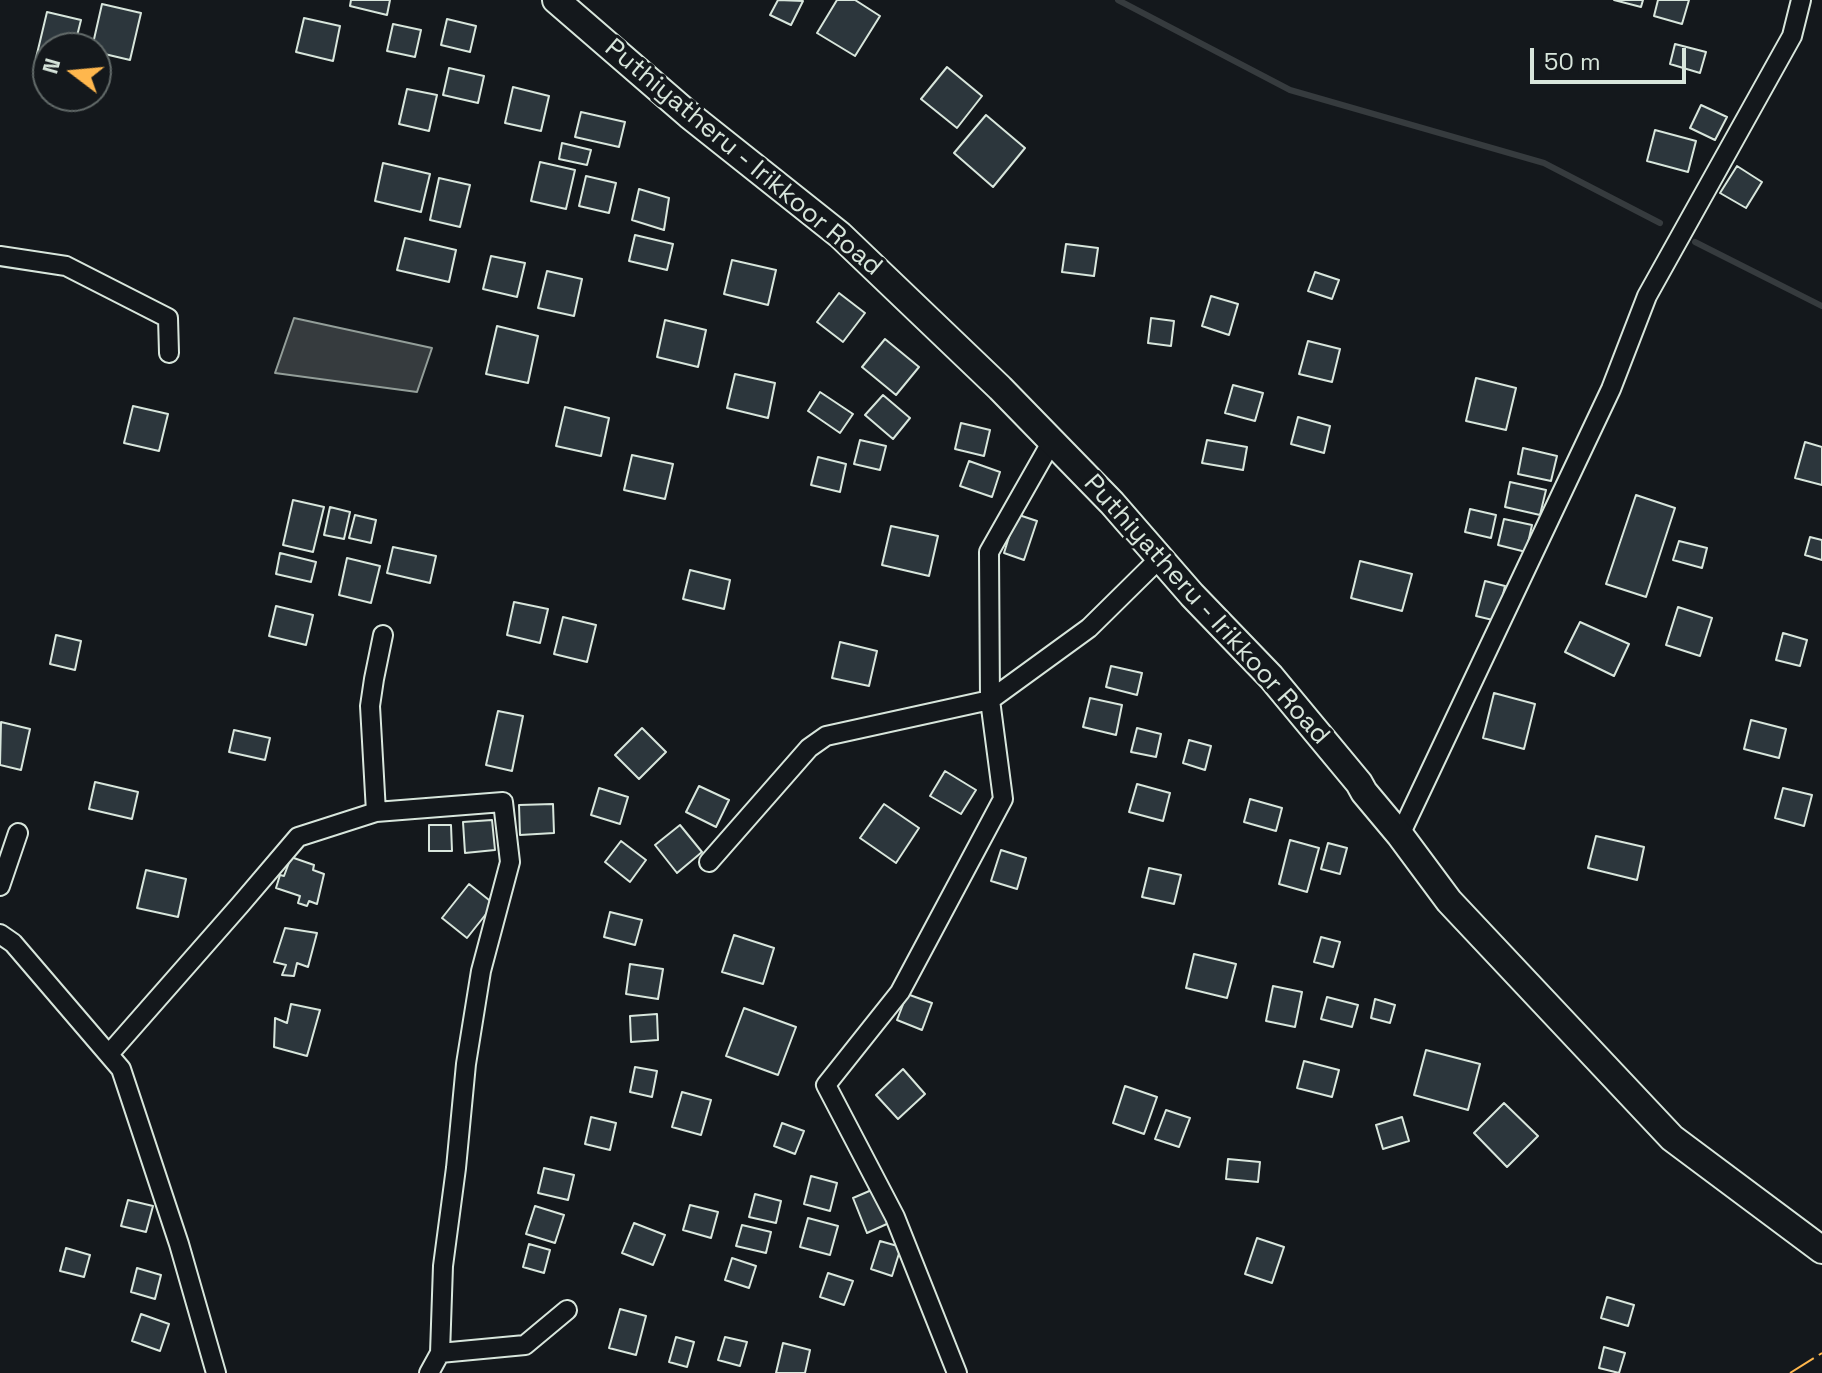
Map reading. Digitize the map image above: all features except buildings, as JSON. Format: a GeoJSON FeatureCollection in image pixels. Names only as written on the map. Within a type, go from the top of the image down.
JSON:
{"type":"FeatureCollection","features":[{"type":"Feature","properties":{"kind":"main road","name":"Puthiyatheru - Irikkoor Road"},"geometry":{"type":"LineString","coordinates":[[556,0],[689,115],[840,235],[1000,388],[1112,503],[1192,595],[1271,677],[1400,835],[1449,901],[1672,1138],[1822,1250]]}},
{"type":"Feature","properties":{"kind":"street"},"geometry":{"type":"LineString","coordinates":[[1400,835],[1611,389],[1647,296],[1792,36],[1801,0]]}},
{"type":"Feature","properties":{"kind":"street"},"geometry":{"type":"LineString","coordinates":[[0,256],[66,266],[168,318],[169,353]]}},
{"type":"Feature","properties":{"kind":"street"},"geometry":{"type":"LineString","coordinates":[[957,1373],[895,1217],[826,1085],[900,992],[1003,799],[990,700],[989,552],[1052,441]]}},
{"type":"Feature","properties":{"kind":"street"},"geometry":{"type":"LineString","coordinates":[[709,862],[809,748],[826,736],[990,700],[1089,628],[1160,558]]}},
{"type":"Feature","properties":{"kind":"street"},"geometry":{"type":"LineString","coordinates":[[376,812],[370,706],[383,635]]}},
{"type":"Feature","properties":{"kind":"street"},"geometry":{"type":"LineString","coordinates":[[109,1054],[298,837],[376,812],[503,802],[510,862],[481,971],[466,1064],[443,1266],[440,1353],[429,1373]]}},
{"type":"Feature","properties":{"kind":"street"},"geometry":{"type":"LineString","coordinates":[[0,886],[18,833]]}},
{"type":"Feature","properties":{"kind":"street"},"geometry":{"type":"LineString","coordinates":[[0,934],[13,943],[121,1069],[179,1244],[216,1373]]}},
{"type":"Feature","properties":{"kind":"street"},"geometry":{"type":"LineString","coordinates":[[440,1353],[525,1345],[567,1310]]}},
{"type":"Feature","properties":{"kind":"shaded area"},"geometry":{"type":"Polygon","coordinates":[[[294,318],[432,348],[417,392],[275,373],[294,318]]]}},
{"type":"Feature","properties":{"kind":"waterway"},"geometry":{"type":"LineString","coordinates":[[1118,0],[1290,90],[1544,163],[1660,223]]}},
{"type":"Feature","properties":{"kind":"waterway"},"geometry":{"type":"LineString","coordinates":[[1695,242],[1822,306]]}},
{"type":"Feature","properties":{"kind":"power"},"geometry":{"type":"LineString","coordinates":[[1790,1373],[1822,1353]]}}]}
